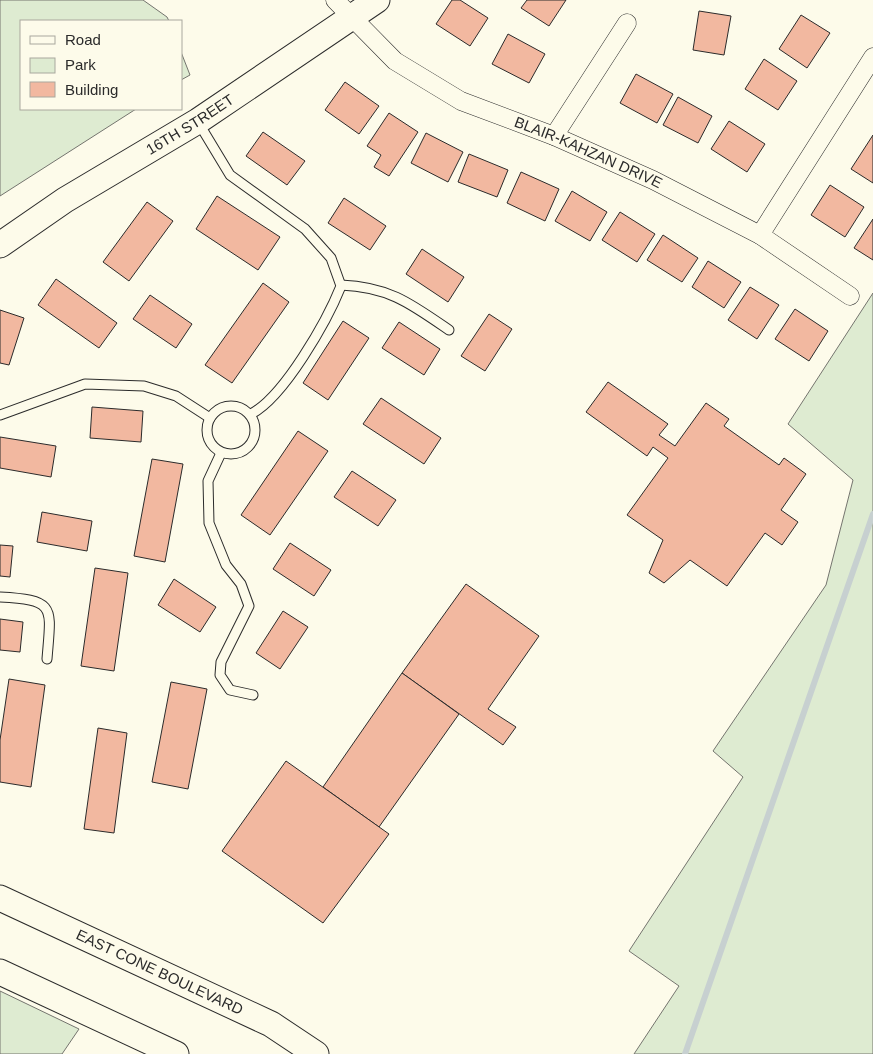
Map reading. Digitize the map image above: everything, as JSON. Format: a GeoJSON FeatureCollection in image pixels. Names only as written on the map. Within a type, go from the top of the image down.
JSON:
{"type":"FeatureCollection","features":[{"type":"Feature","properties":{"kind":"street","name":"BLAIR-KAHZAN DRIVE"},"geometry":{"type":"LineString","coordinates":[[335,0],[395,61],[461,101],[554,136],[653,180],[760,235],[850,296]]}},
{"type":"Feature","properties":{"kind":"street","name":"16TH STREET"},"geometry":{"type":"LineString","coordinates":[[0,245],[65,200],[198,121],[377,0]]}},
{"type":"Feature","properties":{"kind":"street"},"geometry":{"type":"LineString","coordinates":[[554,136],[627,23]]}},
{"type":"Feature","properties":{"kind":"street"},"geometry":{"type":"LineString","coordinates":[[760,235],[873,57]]}},
{"type":"Feature","properties":{"kind":"street","name":"EAST CONE BOULEVARD"},"geometry":{"type":"LineString","coordinates":[[0,898],[271,1024],[316,1054]]}},
{"type":"Feature","properties":{"kind":"street"},"geometry":{"type":"LineString","coordinates":[[0,972],[176,1054]]}},
{"type":"Feature","properties":{"kind":"lane"},"geometry":{"type":"LineString","coordinates":[[198,121],[230,175],[305,229],[331,258],[341,284],[318,334],[274,395],[261,409],[251,414]]}},
{"type":"Feature","properties":{"kind":"lane"},"geometry":{"type":"LineString","coordinates":[[341,284],[366,286],[386,291],[409,302],[449,330]]}},
{"type":"Feature","properties":{"kind":"lane"},"geometry":{"type":"LineString","coordinates":[[0,415],[85,384],[144,386],[176,396],[210,418]]}},
{"type":"Feature","properties":{"kind":"lane"},"geometry":{"type":"LineString","coordinates":[[228,405],[238,406],[251,414],[256,425],[251,444],[242,452],[230,455],[214,449],[208,438],[207,428],[210,418],[218,410],[228,405]]}},
{"type":"Feature","properties":{"kind":"lane"},"geometry":{"type":"LineString","coordinates":[[221,453],[208,481],[209,523],[226,565],[241,584],[249,606],[220,662],[220,675],[230,690],[253,695]]}},
{"type":"Feature","properties":{"kind":"lane"},"geometry":{"type":"LineString","coordinates":[[0,597],[33,599],[46,607],[50,620],[47,659]]}},
{"type":"Feature","properties":{"kind":"green space"},"geometry":{"type":"Polygon","coordinates":[[[0,0],[143,0],[167,17],[168,20],[20,20],[20,110],[134,110],[0,196],[0,0]]]}},
{"type":"Feature","properties":{"kind":"green space"},"geometry":{"type":"Polygon","coordinates":[[[182,55],[190,75],[182,79],[182,55]]]}},
{"type":"Feature","properties":{"kind":"green space"},"geometry":{"type":"Polygon","coordinates":[[[873,293],[873,1054],[634,1054],[679,986],[629,951],[743,777],[713,751],[826,585],[853,480],[788,424],[873,293]]]}},
{"type":"Feature","properties":{"kind":"green space"},"geometry":{"type":"Polygon","coordinates":[[[0,991],[79,1029],[62,1054],[0,1054],[0,991]]]}},
{"type":"Feature","properties":{"kind":"building"},"geometry":{"type":"Polygon","coordinates":[[[452,0],[460,0],[488,18],[470,46],[436,24],[452,0]]]}},
{"type":"Feature","properties":{"kind":"building"},"geometry":{"type":"Polygon","coordinates":[[[527,0],[566,0],[549,26],[521,8],[527,0]]]}},
{"type":"Feature","properties":{"kind":"building"},"geometry":{"type":"Polygon","coordinates":[[[699,11],[731,16],[724,55],[693,50],[699,11]]]}},
{"type":"Feature","properties":{"kind":"building"},"geometry":{"type":"Polygon","coordinates":[[[801,15],[830,33],[807,68],[779,49],[801,15]]]}},
{"type":"Feature","properties":{"kind":"building"},"geometry":{"type":"Polygon","coordinates":[[[508,34],[545,54],[529,83],[492,64],[508,34]]]}},
{"type":"Feature","properties":{"kind":"building"},"geometry":{"type":"Polygon","coordinates":[[[764,59],[797,81],[778,110],[745,89],[764,59]]]}},
{"type":"Feature","properties":{"kind":"building"},"geometry":{"type":"Polygon","coordinates":[[[636,74],[673,94],[657,123],[620,103],[636,74]]]}},
{"type":"Feature","properties":{"kind":"building"},"geometry":{"type":"Polygon","coordinates":[[[345,82],[379,106],[359,134],[325,110],[345,82]]]}},
{"type":"Feature","properties":{"kind":"building"},"geometry":{"type":"Polygon","coordinates":[[[678,97],[712,116],[698,143],[663,125],[678,97]]]}},
{"type":"Feature","properties":{"kind":"building"},"geometry":{"type":"Polygon","coordinates":[[[389,113],[418,132],[389,176],[374,167],[381,155],[367,146],[389,113]]]}},
{"type":"Feature","properties":{"kind":"building"},"geometry":{"type":"Polygon","coordinates":[[[729,121],[765,144],[747,172],[711,149],[729,121]]]}},
{"type":"Feature","properties":{"kind":"building"},"geometry":{"type":"Polygon","coordinates":[[[263,132],[305,161],[287,185],[246,156],[263,132]]]}},
{"type":"Feature","properties":{"kind":"building"},"geometry":{"type":"Polygon","coordinates":[[[426,133],[463,152],[448,182],[411,163],[426,133]]]}},
{"type":"Feature","properties":{"kind":"building"},"geometry":{"type":"Polygon","coordinates":[[[873,135],[873,183],[851,169],[873,135]]]}},
{"type":"Feature","properties":{"kind":"building"},"geometry":{"type":"Polygon","coordinates":[[[469,154],[508,170],[497,197],[458,182],[469,154]]]}},
{"type":"Feature","properties":{"kind":"building"},"geometry":{"type":"Polygon","coordinates":[[[521,172],[559,189],[545,221],[507,203],[521,172]]]}},
{"type":"Feature","properties":{"kind":"building"},"geometry":{"type":"Polygon","coordinates":[[[830,185],[864,207],[845,237],[811,215],[830,185]]]}},
{"type":"Feature","properties":{"kind":"building"},"geometry":{"type":"Polygon","coordinates":[[[572,191],[607,212],[590,241],[555,221],[572,191]]]}},
{"type":"Feature","properties":{"kind":"building"},"geometry":{"type":"Polygon","coordinates":[[[217,196],[280,237],[258,270],[196,229],[217,196]]]}},
{"type":"Feature","properties":{"kind":"building"},"geometry":{"type":"Polygon","coordinates":[[[344,198],[386,226],[370,250],[328,223],[344,198]]]}},
{"type":"Feature","properties":{"kind":"building"},"geometry":{"type":"Polygon","coordinates":[[[147,202],[173,221],[129,281],[103,262],[147,202]]]}},
{"type":"Feature","properties":{"kind":"building"},"geometry":{"type":"Polygon","coordinates":[[[620,212],[655,234],[637,262],[602,240],[620,212]]]}},
{"type":"Feature","properties":{"kind":"building"},"geometry":{"type":"Polygon","coordinates":[[[873,219],[873,260],[854,248],[873,219]]]}},
{"type":"Feature","properties":{"kind":"building"},"geometry":{"type":"Polygon","coordinates":[[[663,235],[698,258],[682,282],[647,260],[663,235]]]}},
{"type":"Feature","properties":{"kind":"building"},"geometry":{"type":"Polygon","coordinates":[[[422,249],[464,277],[448,302],[406,274],[422,249]]]}},
{"type":"Feature","properties":{"kind":"building"},"geometry":{"type":"Polygon","coordinates":[[[708,261],[741,282],[724,308],[692,287],[708,261]]]}},
{"type":"Feature","properties":{"kind":"building"},"geometry":{"type":"Polygon","coordinates":[[[56,279],[117,323],[99,348],[38,305],[56,279]]]}},
{"type":"Feature","properties":{"kind":"building"},"geometry":{"type":"Polygon","coordinates":[[[263,283],[289,302],[232,383],[205,365],[263,283]]]}},
{"type":"Feature","properties":{"kind":"building"},"geometry":{"type":"Polygon","coordinates":[[[750,287],[779,305],[757,339],[728,320],[750,287]]]}},
{"type":"Feature","properties":{"kind":"building"},"geometry":{"type":"Polygon","coordinates":[[[150,295],[192,324],[176,348],[133,319],[150,295]]]}},
{"type":"Feature","properties":{"kind":"building"},"geometry":{"type":"Polygon","coordinates":[[[795,309],[828,331],[809,361],[775,339],[795,309]]]}},
{"type":"Feature","properties":{"kind":"building"},"geometry":{"type":"Polygon","coordinates":[[[0,310],[24,318],[9,365],[0,363],[0,310]]]}},
{"type":"Feature","properties":{"kind":"building"},"geometry":{"type":"Polygon","coordinates":[[[489,314],[512,329],[485,371],[461,356],[489,314]]]}},
{"type":"Feature","properties":{"kind":"building"},"geometry":{"type":"Polygon","coordinates":[[[343,321],[369,338],[328,400],[303,383],[343,321]]]}},
{"type":"Feature","properties":{"kind":"building"},"geometry":{"type":"Polygon","coordinates":[[[399,322],[440,349],[424,375],[382,348],[399,322]]]}},
{"type":"Feature","properties":{"kind":"building"},"geometry":{"type":"Polygon","coordinates":[[[608,382],[668,424],[659,435],[675,446],[706,403],[729,419],[724,426],[779,465],[784,458],[806,474],[781,510],[798,522],[782,545],[765,533],[727,586],[690,560],[664,583],[649,573],[663,540],[627,515],[668,458],[653,447],[647,456],[586,412],[608,382]]]}},
{"type":"Feature","properties":{"kind":"building"},"geometry":{"type":"Polygon","coordinates":[[[381,398],[441,438],[424,464],[363,424],[381,398]]]}},
{"type":"Feature","properties":{"kind":"building"},"geometry":{"type":"Polygon","coordinates":[[[92,407],[143,411],[141,442],[90,438],[92,407]]]}},
{"type":"Feature","properties":{"kind":"building"},"geometry":{"type":"Polygon","coordinates":[[[298,431],[328,451],[270,535],[241,515],[298,431]]]}},
{"type":"Feature","properties":{"kind":"building"},"geometry":{"type":"Polygon","coordinates":[[[0,437],[56,446],[51,477],[0,468],[0,437]]]}},
{"type":"Feature","properties":{"kind":"building"},"geometry":{"type":"Polygon","coordinates":[[[152,459],[183,464],[165,562],[134,556],[152,459]]]}},
{"type":"Feature","properties":{"kind":"building"},"geometry":{"type":"Polygon","coordinates":[[[352,471],[396,500],[378,526],[334,497],[352,471]]]}},
{"type":"Feature","properties":{"kind":"building"},"geometry":{"type":"Polygon","coordinates":[[[42,512],[92,521],[87,551],[37,542],[42,512]]]}},
{"type":"Feature","properties":{"kind":"building"},"geometry":{"type":"Polygon","coordinates":[[[290,543],[331,570],[314,596],[273,569],[290,543]]]}},
{"type":"Feature","properties":{"kind":"building"},"geometry":{"type":"Polygon","coordinates":[[[0,545],[13,546],[10,577],[0,576],[0,545]]]}},
{"type":"Feature","properties":{"kind":"building"},"geometry":{"type":"Polygon","coordinates":[[[95,568],[128,573],[114,671],[81,666],[95,568]]]}},
{"type":"Feature","properties":{"kind":"building"},"geometry":{"type":"Polygon","coordinates":[[[174,579],[216,607],[200,632],[158,605],[174,579]]]}},
{"type":"Feature","properties":{"kind":"building"},"geometry":{"type":"Polygon","coordinates":[[[466,584],[539,636],[488,709],[516,727],[503,745],[402,673],[466,584]]]}},
{"type":"Feature","properties":{"kind":"building"},"geometry":{"type":"Polygon","coordinates":[[[283,611],[308,627],[280,669],[256,653],[283,611]]]}},
{"type":"Feature","properties":{"kind":"building"},"geometry":{"type":"Polygon","coordinates":[[[0,619],[23,622],[20,652],[0,650],[0,619]]]}},
{"type":"Feature","properties":{"kind":"building"},"geometry":{"type":"Polygon","coordinates":[[[402,673],[459,714],[379,827],[323,787],[402,673]]]}},
{"type":"Feature","properties":{"kind":"building"},"geometry":{"type":"Polygon","coordinates":[[[9,679],[45,685],[31,787],[0,782],[0,740],[9,679]]]}},
{"type":"Feature","properties":{"kind":"building"},"geometry":{"type":"Polygon","coordinates":[[[171,682],[207,689],[188,789],[152,782],[171,682]]]}},
{"type":"Feature","properties":{"kind":"building"},"geometry":{"type":"Polygon","coordinates":[[[98,728],[127,733],[114,833],[84,829],[98,728]]]}},
{"type":"Feature","properties":{"kind":"building"},"geometry":{"type":"Polygon","coordinates":[[[286,761],[389,834],[323,923],[222,851],[286,761]]]}},
{"type":"Feature","properties":{"kind":"waterway"},"geometry":{"type":"LineString","coordinates":[[685,1054],[873,514]]}}]}
